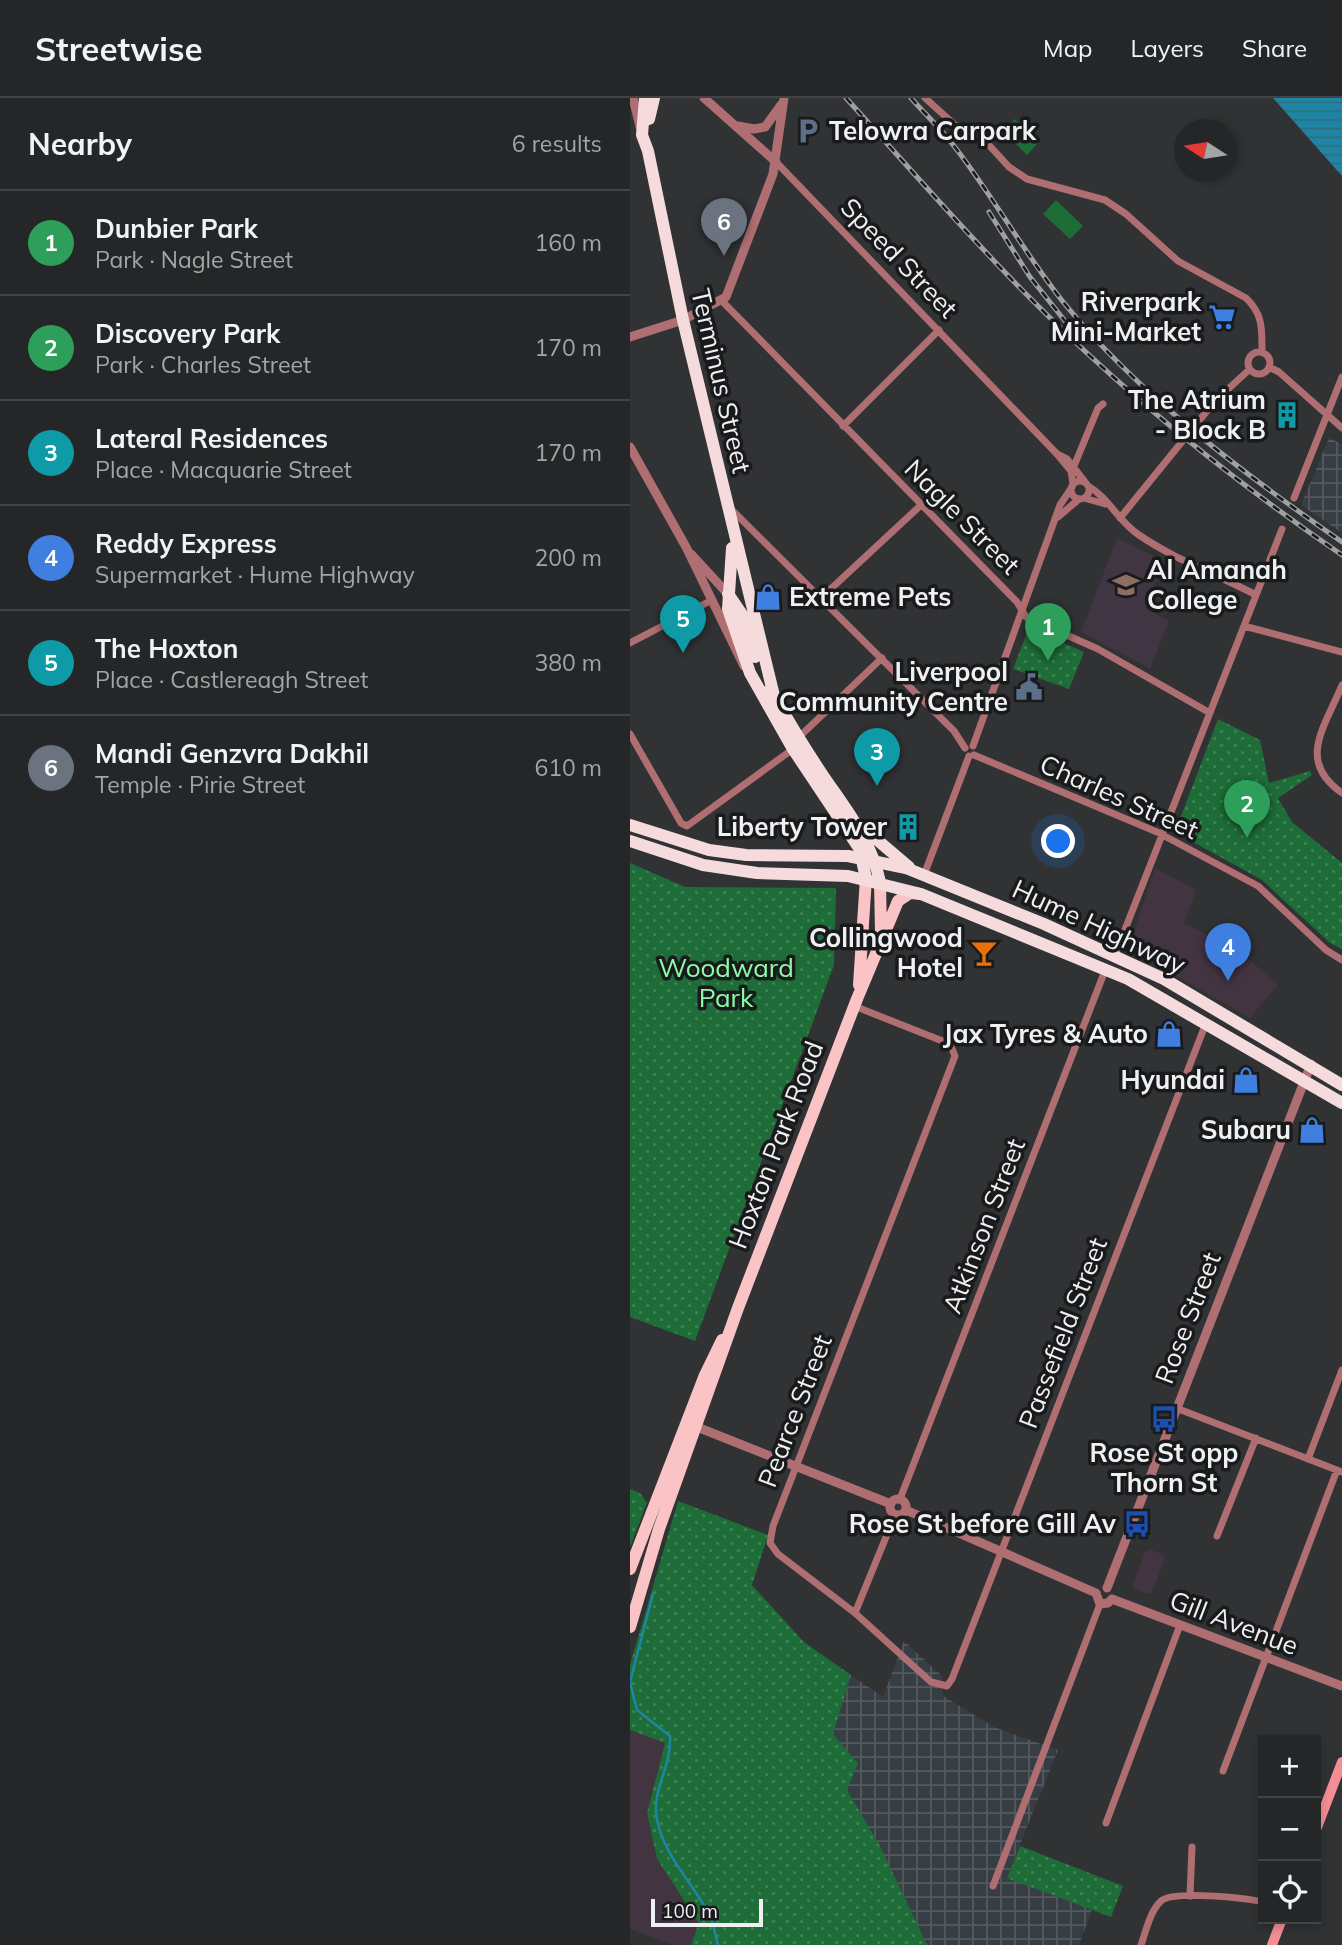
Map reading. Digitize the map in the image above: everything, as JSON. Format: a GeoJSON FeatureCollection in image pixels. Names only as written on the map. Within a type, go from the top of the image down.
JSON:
{"type":"FeatureCollection","features":[{"type":"Feature","properties":{"kind":"highway"},"geometry":{"type":"LineString","coordinates":[[642,135],[645,98]]}},
{"type":"Feature","properties":{"kind":"highway"},"geometry":{"type":"LineString","coordinates":[[648,151],[649,118],[654,98]]}},
{"type":"Feature","properties":{"kind":"highway","name":"Terminus Street"},"geometry":{"type":"LineString","coordinates":[[642,135],[648,151],[683,320],[774,696]]}},
{"type":"Feature","properties":{"kind":"highway","name":"Terminus Street"},"geometry":{"type":"LineString","coordinates":[[727,507],[732,565],[727,593],[730,619],[751,677],[796,743]]}},
{"type":"Feature","properties":{"kind":"highway"},"geometry":{"type":"LineString","coordinates":[[727,593],[743,616],[759,666],[796,743],[880,882]]}},
{"type":"Feature","properties":{"kind":"highway"},"geometry":{"type":"LineString","coordinates":[[796,743],[859,824],[919,874]]}},
{"type":"Feature","properties":{"kind":"highway"},"geometry":{"type":"LineString","coordinates":[[822,855],[843,844],[845,834],[841,821]]}},
{"type":"Feature","properties":{"kind":"highway"},"geometry":{"type":"LineString","coordinates":[[859,824],[868,859],[866,878]]}},
{"type":"Feature","properties":{"kind":"highway","name":"Hume Highway"},"geometry":{"type":"LineString","coordinates":[[630,825],[709,850],[754,856],[822,855],[868,859],[919,874],[1115,955],[1164,979],[1311,1064],[1342,1085]]}},
{"type":"Feature","properties":{"kind":"highway","name":"Hume Highway"},"geometry":{"type":"LineString","coordinates":[[630,841],[678,858],[732,869],[866,878],[920,894],[1106,968],[1304,1078],[1342,1103]]}},
{"type":"Feature","properties":{"kind":"main road","name":"Hoxton Park Road"},"geometry":{"type":"LineString","coordinates":[[855,1002],[864,951],[866,878]]}},
{"type":"Feature","properties":{"kind":"main road","name":"Hoxton Park Road"},"geometry":{"type":"LineString","coordinates":[[875,960],[881,931],[880,882]]}},
{"type":"Feature","properties":{"kind":"main road","name":"Hoxton Park Road"},"geometry":{"type":"LineString","coordinates":[[630,1569],[738,1308],[855,1002],[899,900],[910,894],[920,894]]}},
{"type":"Feature","properties":{"kind":"main road","name":"Hoxton Park Road"},"geometry":{"type":"LineString","coordinates":[[630,1628],[690,1424]]}},
{"type":"Feature","properties":{"kind":"main road"},"geometry":{"type":"LineString","coordinates":[[1321,1817],[1342,1762]]}},
{"type":"Feature","properties":{"kind":"main road"},"geometry":{"type":"LineString","coordinates":[[1272,1945],[1280,1924]]}},
{"type":"Feature","properties":{"kind":"street","name":"Terminus Street"},"geometry":{"type":"LineString","coordinates":[[633,98],[642,135]]}},
{"type":"Feature","properties":{"kind":"street","name":"Speed Street"},"geometry":{"type":"LineString","coordinates":[[705,98],[776,162],[1057,454],[1071,471],[1072,494],[1105,504]]}},
{"type":"Feature","properties":{"kind":"street"},"geometry":{"type":"LineString","coordinates":[[733,124],[754,129],[765,127],[775,117],[784,98]]}},
{"type":"Feature","properties":{"kind":"street"},"geometry":{"type":"LineString","coordinates":[[630,337],[683,320],[721,300],[732,285],[776,162],[784,98]]}},
{"type":"Feature","properties":{"kind":"street"},"geometry":{"type":"LineString","coordinates":[[925,98],[955,125],[978,133],[1009,167],[1027,179],[1105,200],[1126,214],[1178,261],[1246,298],[1255,306],[1262,324],[1262,352],[1269,360],[1269,367],[1262,373],[1250,369]]}},
{"type":"Feature","properties":{"kind":"street","name":"Nagle Street"},"geometry":{"type":"LineString","coordinates":[[721,300],[1026,617],[1098,649],[1210,713]]}},
{"type":"Feature","properties":{"kind":"street"},"geometry":{"type":"LineString","coordinates":[[843,426],[939,330]]}},
{"type":"Feature","properties":{"kind":"street"},"geometry":{"type":"LineString","coordinates":[[1120,518],[1215,401],[1250,369],[1250,356],[1262,352]]}},
{"type":"Feature","properties":{"kind":"street"},"geometry":{"type":"LineString","coordinates":[[1269,367],[1342,428]]}},
{"type":"Feature","properties":{"kind":"street"},"geometry":{"type":"LineString","coordinates":[[1294,498],[1342,377]]}},
{"type":"Feature","properties":{"kind":"street"},"geometry":{"type":"LineString","coordinates":[[1074,466],[1098,408],[1103,404]]}},
{"type":"Feature","properties":{"kind":"street"},"geometry":{"type":"LineString","coordinates":[[631,453],[685,547],[710,601],[751,677]]}},
{"type":"Feature","properties":{"kind":"street","name":"Speed Street"},"geometry":{"type":"LineString","coordinates":[[1057,454],[1074,466],[1086,484],[1102,497],[1105,504],[1150,542],[1256,595]]}},
{"type":"Feature","properties":{"kind":"street"},"geometry":{"type":"LineString","coordinates":[[919,874],[970,751],[1064,495],[1072,486],[1086,484],[1081,498],[1058,517]]}},
{"type":"Feature","properties":{"kind":"street"},"geometry":{"type":"LineString","coordinates":[[821,598],[920,506]]}},
{"type":"Feature","properties":{"kind":"street","name":"Charles Street"},"geometry":{"type":"LineString","coordinates":[[727,507],[984,762],[1161,835],[1258,886],[1326,950],[1342,960]]}},
{"type":"Feature","properties":{"kind":"street"},"geometry":{"type":"LineString","coordinates":[[1115,955],[1282,529]]}},
{"type":"Feature","properties":{"kind":"street"},"geometry":{"type":"LineString","coordinates":[[685,547],[727,593]]}},
{"type":"Feature","properties":{"kind":"street"},"geometry":{"type":"LineString","coordinates":[[630,643],[710,601]]}},
{"type":"Feature","properties":{"kind":"street"},"geometry":{"type":"LineString","coordinates":[[1244,626],[1342,652]]}},
{"type":"Feature","properties":{"kind":"street"},"geometry":{"type":"LineString","coordinates":[[630,734],[681,823],[687,826],[796,743],[882,658]]}},
{"type":"Feature","properties":{"kind":"street"},"geometry":{"type":"LineString","coordinates":[[1342,684],[1319,743],[1316,761],[1327,782],[1342,793]]}},
{"type":"Feature","properties":{"kind":"street","name":"Atkinson Street"},"geometry":{"type":"LineString","coordinates":[[901,1499],[1106,968]]}},
{"type":"Feature","properties":{"kind":"street","name":"Pearce Street"},"geometry":{"type":"LineString","coordinates":[[855,1002],[950,1044],[955,1052],[797,1465],[770,1543],[778,1554],[855,1614],[931,1682],[947,1686],[959,1659]]}},
{"type":"Feature","properties":{"kind":"street","name":"Passefield Street"},"geometry":{"type":"LineString","coordinates":[[959,1659],[1206,1022]]}},
{"type":"Feature","properties":{"kind":"street","name":"Rose Street"},"geometry":{"type":"LineString","coordinates":[[1107,1588],[1311,1064]]}},
{"type":"Feature","properties":{"kind":"street"},"geometry":{"type":"LineString","coordinates":[[1308,1459],[1342,1370]]}},
{"type":"Feature","properties":{"kind":"street"},"geometry":{"type":"LineString","coordinates":[[1176,1408],[1340,1471],[1223,1771]]}},
{"type":"Feature","properties":{"kind":"street"},"geometry":{"type":"LineString","coordinates":[[690,1424],[891,1504],[901,1499],[906,1503],[906,1510],[902,1515],[895,1515]]}},
{"type":"Feature","properties":{"kind":"street"},"geometry":{"type":"LineString","coordinates":[[1217,1536],[1256,1438]]}},
{"type":"Feature","properties":{"kind":"street"},"geometry":{"type":"LineString","coordinates":[[891,1504],[895,1515]]}},
{"type":"Feature","properties":{"kind":"street"},"geometry":{"type":"LineString","coordinates":[[906,1510],[1096,1593],[1100,1604],[993,1886]]}},
{"type":"Feature","properties":{"kind":"street"},"geometry":{"type":"LineString","coordinates":[[855,1614],[895,1515]]}},
{"type":"Feature","properties":{"kind":"street"},"geometry":{"type":"LineString","coordinates":[[1096,1593],[1099,1589],[1107,1588],[1111,1591],[1112,1599],[1108,1603],[1100,1604]]}},
{"type":"Feature","properties":{"kind":"street","name":"Gill Avenue"},"geometry":{"type":"LineString","coordinates":[[1112,1599],[1342,1686]]}},
{"type":"Feature","properties":{"kind":"street"},"geometry":{"type":"LineString","coordinates":[[1107,1823],[1180,1625]]}},
{"type":"Feature","properties":{"kind":"street"},"geometry":{"type":"LineString","coordinates":[[1190,1896],[1192,1847]]}},
{"type":"Feature","properties":{"kind":"street"},"geometry":{"type":"LineString","coordinates":[[1141,1945],[1155,1907],[1164,1898],[1190,1896],[1258,1902]]}},
{"type":"Feature","properties":{"kind":"shaded area"},"geometry":{"type":"Polygon","coordinates":[[[1329,438],[1342,444],[1342,533],[1301,505],[1329,438]]]}},
{"type":"Feature","properties":{"kind":"shaded area","name":"Al Amanah College"},"geometry":{"type":"Polygon","coordinates":[[[1117,538],[1163,561],[1145,608],[1169,621],[1150,669],[1081,632],[1117,538]]]}},
{"type":"Feature","properties":{"kind":"shaded area"},"geometry":{"type":"Polygon","coordinates":[[[1155,868],[1196,890],[1184,923],[1216,940],[1221,935],[1278,985],[1250,1018],[1132,951],[1129,946],[1155,868]]]}},
{"type":"Feature","properties":{"kind":"shaded area"},"geometry":{"type":"Polygon","coordinates":[[[1150,1549],[1163,1555],[1165,1559],[1152,1592],[1148,1594],[1134,1589],[1133,1584],[1145,1552],[1150,1549]]]}},
{"type":"Feature","properties":{"kind":"shaded area"},"geometry":{"type":"Polygon","coordinates":[[[904,1641],[942,1676],[943,1696],[994,1727],[1058,1750],[1007,1877],[1092,1910],[1079,1945],[925,1945],[847,1789],[833,1734],[851,1675],[883,1697],[904,1641]]]}},
{"type":"Feature","properties":{"kind":"shaded area"},"geometry":{"type":"Polygon","coordinates":[[[630,1730],[665,1743],[647,1813],[657,1859],[700,1923],[691,1945],[673,1945],[630,1929],[630,1730]]]}},
{"type":"Feature","properties":{"kind":"green space"},"geometry":{"type":"Polygon","coordinates":[[[1015,119],[1039,142],[1027,155],[1003,131],[1015,119]]]}},
{"type":"Feature","properties":{"kind":"green space"},"geometry":{"type":"Polygon","coordinates":[[[1056,200],[1083,226],[1070,239],[1043,214],[1056,200]]]}},
{"type":"Feature","properties":{"kind":"green space"},"geometry":{"type":"Polygon","coordinates":[[[1032,629],[1084,652],[1069,689],[1013,669],[1028,630],[1032,629]]]}},
{"type":"Feature","properties":{"kind":"green space"},"geometry":{"type":"Polygon","coordinates":[[[1218,719],[1260,740],[1269,783],[1310,771],[1312,775],[1278,798],[1292,822],[1342,863],[1342,949],[1330,943],[1262,880],[1175,832],[1218,719]]]}},
{"type":"Feature","properties":{"kind":"green space","name":"Woodward Park"},"geometry":{"type":"Polygon","coordinates":[[[630,863],[685,887],[836,888],[834,965],[695,1341],[630,1317],[630,863]]]}},
{"type":"Feature","properties":{"kind":"green space"},"geometry":{"type":"Polygon","coordinates":[[[630,1489],[640,1493],[647,1503],[630,1547],[630,1489]]]}},
{"type":"Feature","properties":{"kind":"green space"},"geometry":{"type":"Polygon","coordinates":[[[678,1501],[768,1535],[752,1585],[804,1642],[851,1675],[833,1734],[858,1763],[847,1790],[880,1846],[927,1945],[691,1945],[699,1923],[657,1859],[647,1813],[665,1743],[630,1730],[630,1665],[678,1501]]]}},
{"type":"Feature","properties":{"kind":"green space"},"geometry":{"type":"Polygon","coordinates":[[[1020,1846],[1123,1886],[1111,1917],[1007,1878],[1020,1846]]]}},
{"type":"Feature","properties":{"kind":"water"},"geometry":{"type":"Polygon","coordinates":[[[1273,98],[1342,98],[1342,176],[1273,98]]]}},
{"type":"Feature","properties":{"kind":"waterway"},"geometry":{"type":"LineString","coordinates":[[630,1682],[653,1594]]}},
{"type":"Feature","properties":{"kind":"waterway"},"geometry":{"type":"LineString","coordinates":[[630,1682],[637,1710],[670,1736],[668,1758],[657,1799],[657,1820],[672,1858],[709,1914],[718,1945]]}},
{"type":"Feature","properties":{"kind":"railway"},"geometry":{"type":"LineString","coordinates":[[846,98],[1006,274],[1103,368],[1220,466],[1342,555]]}},
{"type":"Feature","properties":{"kind":"railway"},"geometry":{"type":"LineString","coordinates":[[911,98],[954,146],[1049,284],[1093,337],[1125,370],[1194,432],[1342,542]]}},
{"type":"Feature","properties":{"kind":"railway"},"geometry":{"type":"LineString","coordinates":[[989,212],[1030,277],[1065,321]]}},
{"type":"Feature","properties":{"kind":"place","name":"Telowra Carpark"},"geometry":{"type":"Point","coordinates":[808,131]}},
{"type":"Feature","properties":{"kind":"place","name":"Mandi Genzvra Dakhil"},"geometry":{"type":"Point","coordinates":[724,256]}},
{"type":"Feature","properties":{"kind":"place","name":"Riverpark Mini-Market"},"geometry":{"type":"Point","coordinates":[1222,317]}},
{"type":"Feature","properties":{"kind":"place","name":"The Atrium - Block B"},"geometry":{"type":"Point","coordinates":[1287,415]}},
{"type":"Feature","properties":{"kind":"place","name":"Al Amanah College"},"geometry":{"type":"Point","coordinates":[1126,585]}},
{"type":"Feature","properties":{"kind":"place","name":"Extreme Pets"},"geometry":{"type":"Point","coordinates":[768,597]}},
{"type":"Feature","properties":{"kind":"place","name":"The Hoxton"},"geometry":{"type":"Point","coordinates":[683,653]}},
{"type":"Feature","properties":{"kind":"place","name":"Dunbier Park"},"geometry":{"type":"Point","coordinates":[1048,661]}},
{"type":"Feature","properties":{"kind":"place","name":"Liverpool Community Centre"},"geometry":{"type":"Point","coordinates":[1029,687]}},
{"type":"Feature","properties":{"kind":"place","name":"Lateral Residences"},"geometry":{"type":"Point","coordinates":[877,786]}},
{"type":"Feature","properties":{"kind":"place","name":"Liberty Tower"},"geometry":{"type":"Point","coordinates":[908,827]}},
{"type":"Feature","properties":{"kind":"place","name":"Discovery Park"},"geometry":{"type":"Point","coordinates":[1247,838]}},
{"type":"Feature","properties":{"kind":"place","name":"Collingwood Hotel"},"geometry":{"type":"Point","coordinates":[984,953]}},
{"type":"Feature","properties":{"kind":"place","name":"Reddy Express"},"geometry":{"type":"Point","coordinates":[1228,981]}},
{"type":"Feature","properties":{"kind":"place","name":"Jax Tyres & Auto"},"geometry":{"type":"Point","coordinates":[1169,1034]}},
{"type":"Feature","properties":{"kind":"place","name":"Hyundai"},"geometry":{"type":"Point","coordinates":[1246,1080]}},
{"type":"Feature","properties":{"kind":"place","name":"Subaru"},"geometry":{"type":"Point","coordinates":[1312,1130]}},
{"type":"Feature","properties":{"kind":"place","name":"Rose St opp Thorn St"},"geometry":{"type":"Point","coordinates":[1164,1419]}},
{"type":"Feature","properties":{"kind":"place","name":"Rose St before Gill Av"},"geometry":{"type":"Point","coordinates":[1137,1524]}}]}
